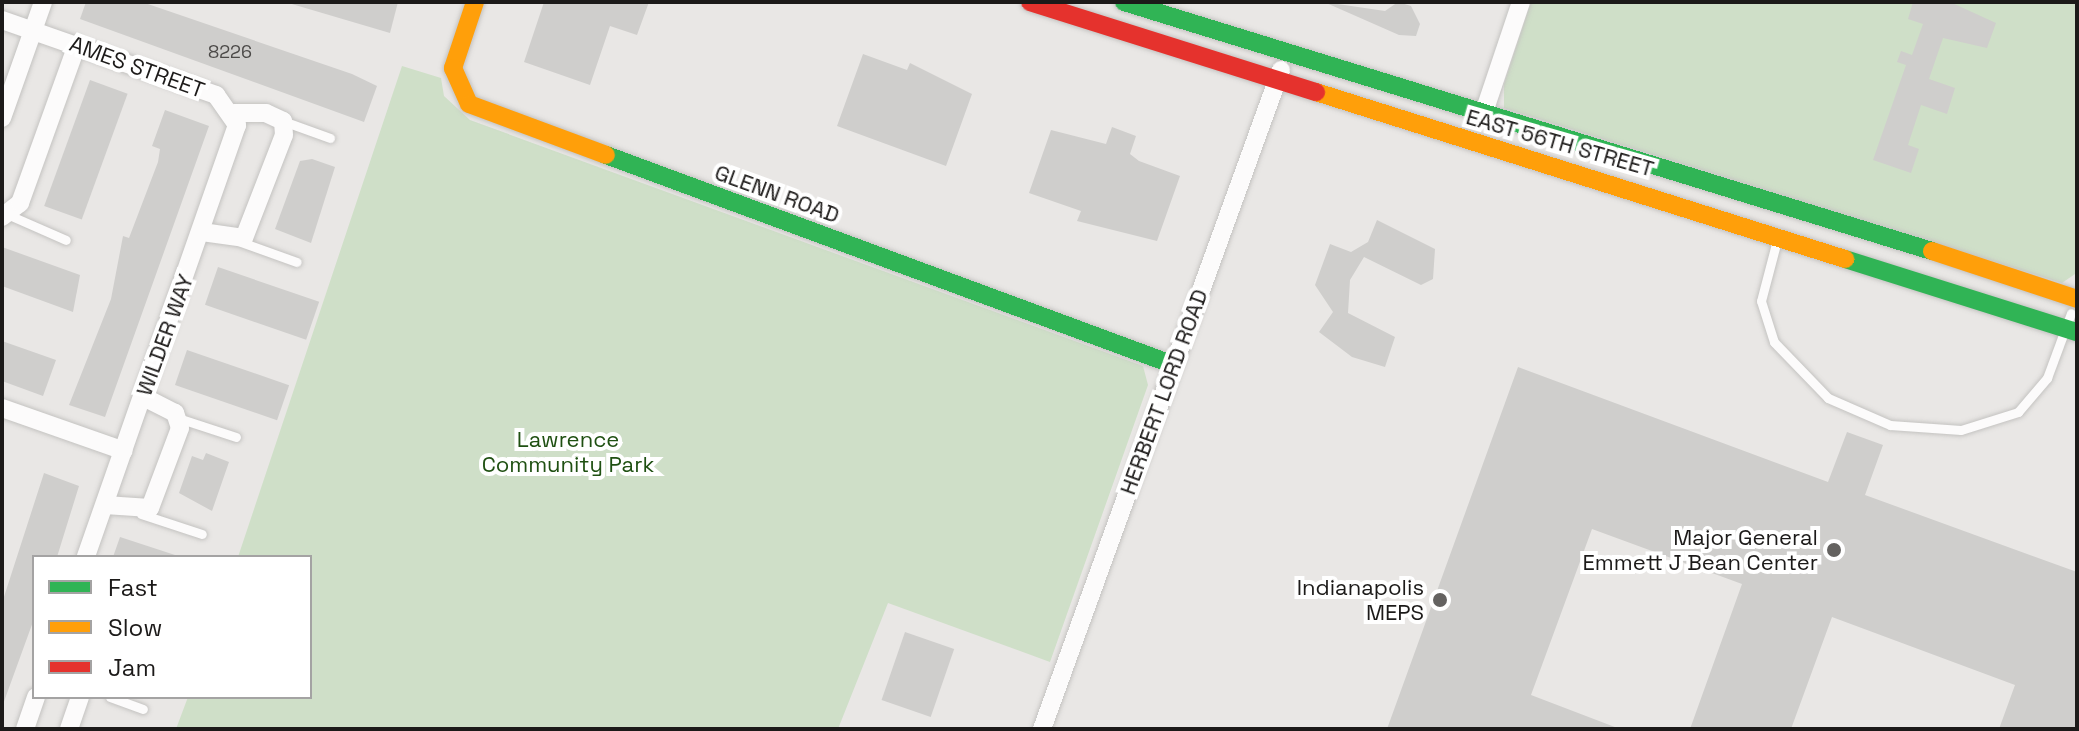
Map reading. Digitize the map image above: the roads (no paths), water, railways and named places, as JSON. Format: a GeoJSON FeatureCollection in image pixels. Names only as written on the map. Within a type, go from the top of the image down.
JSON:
{"type":"FeatureCollection","features":[{"type":"Feature","properties":{"kind":"main road","name":"GLENN ROAD"},"geometry":{"type":"LineString","coordinates":[[475,2],[453,68],[469,104],[1174,365]]}},
{"type":"Feature","properties":{"kind":"main road","name":"EAST 56TH STREET"},"geometry":{"type":"LineString","coordinates":[[1030,2],[1277,84],[1779,233],[2074,311]]}},
{"type":"Feature","properties":{"kind":"main road","name":"EAST 56TH STREET"},"geometry":{"type":"LineString","coordinates":[[1124,2],[1483,115],[1798,206],[2074,311]]}},
{"type":"Feature","properties":{"kind":"street"},"geometry":{"type":"LineString","coordinates":[[2,118],[43,2]]}},
{"type":"Feature","properties":{"kind":"street"},"geometry":{"type":"LineString","coordinates":[[1483,115],[1521,2]]}},
{"type":"Feature","properties":{"kind":"street","name":"AMES STREET"},"geometry":{"type":"LineString","coordinates":[[2,20],[216,95],[234,113]]}},
{"type":"Feature","properties":{"kind":"street"},"geometry":{"type":"LineString","coordinates":[[6,216],[77,45]]}},
{"type":"Feature","properties":{"kind":"street","name":"HERBERT LORD ROAD"},"geometry":{"type":"LineString","coordinates":[[1042,729],[1286,55]]}},
{"type":"Feature","properties":{"kind":"street"},"geometry":{"type":"LineString","coordinates":[[202,232],[238,241],[250,230],[283,121],[266,113],[234,113]]}},
{"type":"Feature","properties":{"kind":"street","name":"WILDER WAY"},"geometry":{"type":"LineString","coordinates":[[87,555],[236,135],[234,113]]}},
{"type":"Feature","properties":{"kind":"street"},"geometry":{"type":"LineString","coordinates":[[105,505],[138,513],[150,508],[178,418],[144,397]]}},
{"type":"Feature","properties":{"kind":"street"},"geometry":{"type":"LineString","coordinates":[[2,408],[124,451]]}},
{"type":"Feature","properties":{"kind":"street"},"geometry":{"type":"LineString","coordinates":[[25,729],[35,699]]}},
{"type":"Feature","properties":{"kind":"street"},"geometry":{"type":"LineString","coordinates":[[69,729],[79,699]]}},
{"type":"Feature","properties":{"kind":"lane"},"geometry":{"type":"LineString","coordinates":[[283,121],[330,138]]}},
{"type":"Feature","properties":{"kind":"lane"},"geometry":{"type":"LineString","coordinates":[[6,216],[66,240]]}},
{"type":"Feature","properties":{"kind":"lane"},"geometry":{"type":"LineString","coordinates":[[1779,233],[1764,285],[1763,320],[1811,386],[1867,419],[1934,431],[2006,417],[2047,378],[2074,311]]}},
{"type":"Feature","properties":{"kind":"lane"},"geometry":{"type":"LineString","coordinates":[[238,241],[297,262]]}},
{"type":"Feature","properties":{"kind":"lane"},"geometry":{"type":"LineString","coordinates":[[178,418],[236,437]]}},
{"type":"Feature","properties":{"kind":"lane"},"geometry":{"type":"LineString","coordinates":[[138,513],[202,534]]}},
{"type":"Feature","properties":{"kind":"lane"},"geometry":{"type":"LineString","coordinates":[[116,699],[143,709]]}},
{"type":"Feature","properties":{"kind":"place","name":"Major General Emmett J Bean Center"},"geometry":{"type":"Point","coordinates":[1834,550]}},
{"type":"Feature","properties":{"kind":"place","name":"Indianapolis MEPS"},"geometry":{"type":"Point","coordinates":[1440,600]}},
{"type":"Feature","properties":{"kind":"park label","name":"Lawrence Community Park"},"geometry":{"type":"Point","coordinates":[568,452]}}]}
